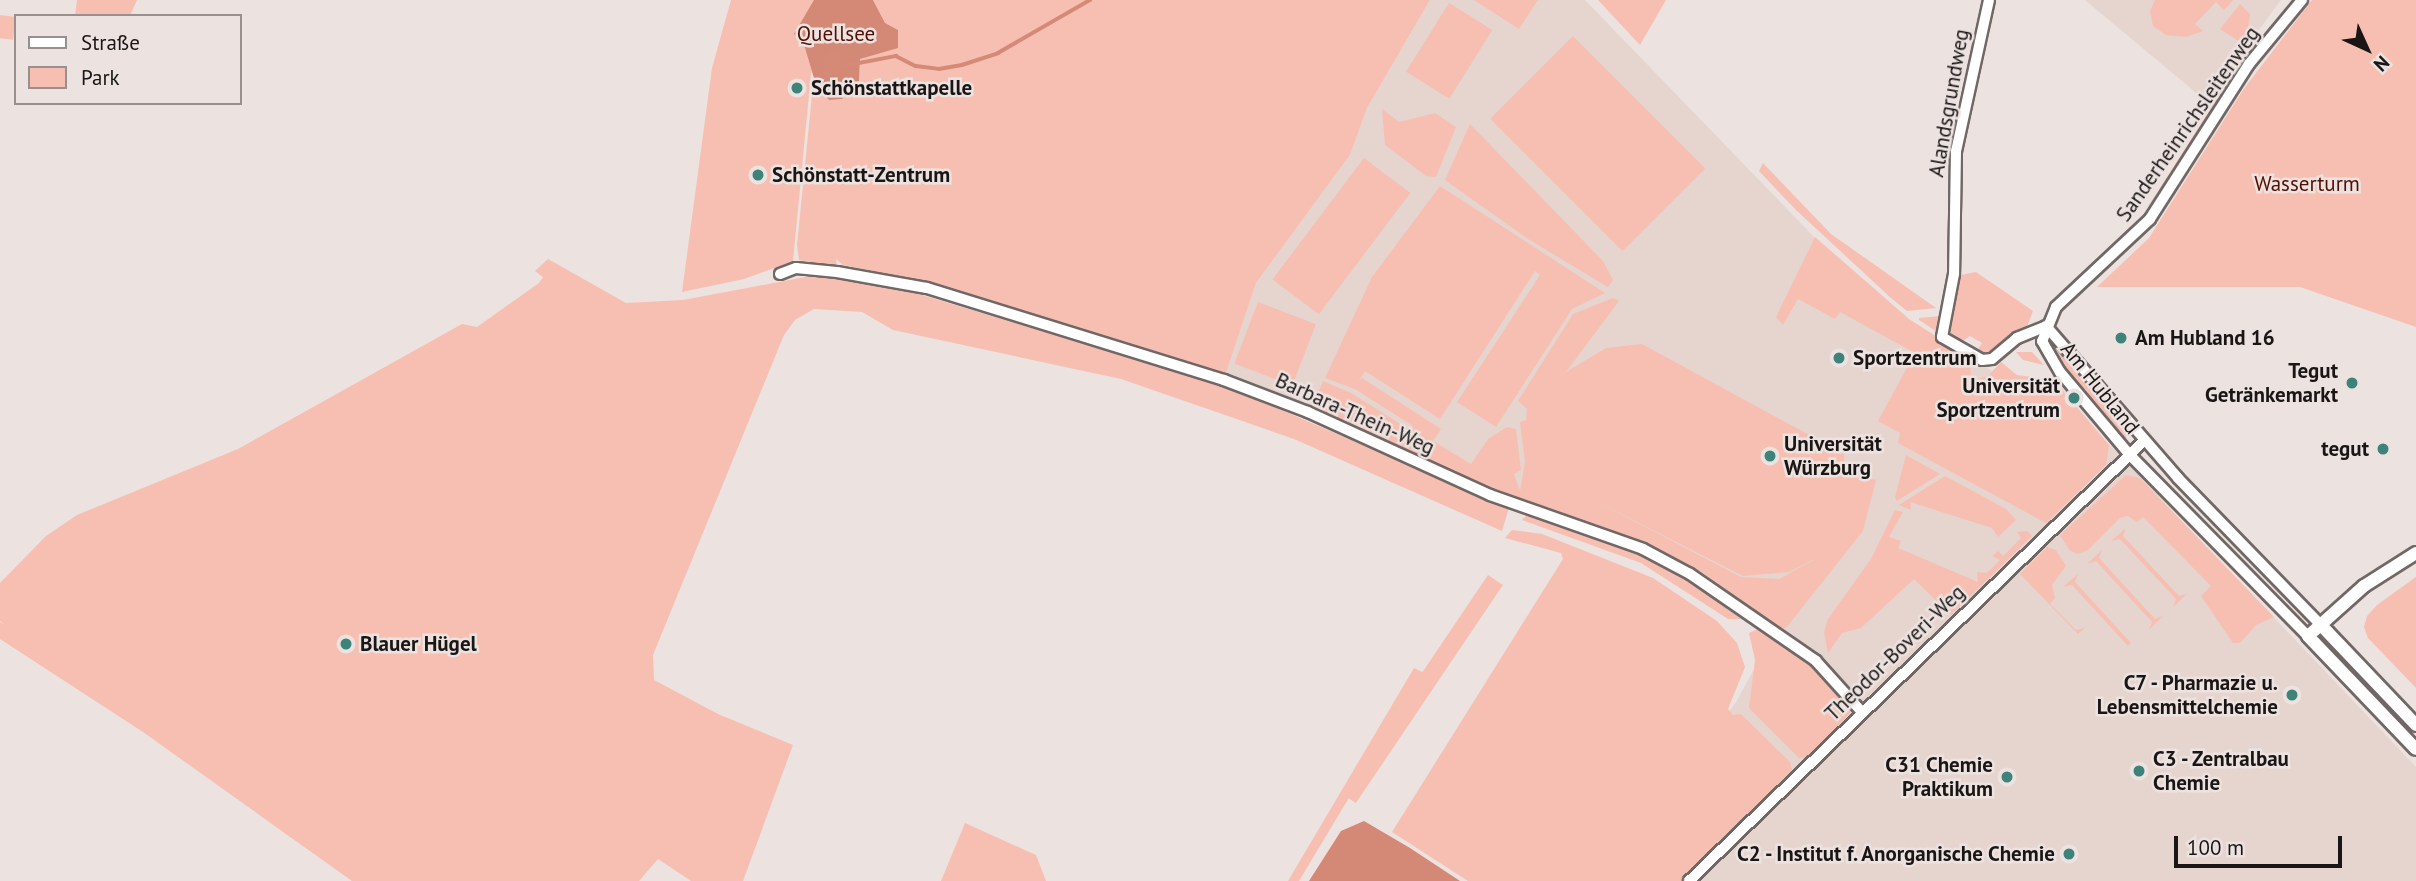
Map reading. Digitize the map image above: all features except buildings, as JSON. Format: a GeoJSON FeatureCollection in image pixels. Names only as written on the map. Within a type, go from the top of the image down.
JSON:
{"type":"FeatureCollection","features":[{"type":"Feature","properties":{"kind":"street","name":"Alandsgrundweg"},"geometry":{"type":"LineString","coordinates":[[1989,0],[1956,150],[1954,274],[1941,337],[1982,360],[1992,359],[2017,338],[2046,326]]}},
{"type":"Feature","properties":{"kind":"street","name":"Sanderheinrichsleitenweg"},"geometry":{"type":"LineString","coordinates":[[2046,326],[2056,307],[2150,219],[2249,64],[2302,0]]}},
{"type":"Feature","properties":{"kind":"street","name":"Barbara-Thein-Weg"},"geometry":{"type":"LineString","coordinates":[[780,274],[796,268],[837,271],[927,288],[1224,380],[1308,412],[1490,495],[1643,549],[1690,574],[1816,661],[1862,712]]}},
{"type":"Feature","properties":{"kind":"street","name":"Am Hubland"},"geometry":{"type":"LineString","coordinates":[[2046,326],[2144,440],[2416,725]]}},
{"type":"Feature","properties":{"kind":"street","name":"Am Hubland"},"geometry":{"type":"LineString","coordinates":[[2046,326],[2042,341],[2045,352],[2129,454],[2416,749]]}},
{"type":"Feature","properties":{"kind":"street","name":"Theodor-Boveri-Weg"},"geometry":{"type":"LineString","coordinates":[[1689,881],[2144,440]]}},
{"type":"Feature","properties":{"kind":"street"},"geometry":{"type":"LineString","coordinates":[[2308,636],[2364,586],[2416,553]]}},
{"type":"Feature","properties":{"kind":"shaded area","name":"Universität Würzburg"},"geometry":{"type":"Polygon","coordinates":[[[1430,0],[1585,0],[1817,240],[1853,284],[1920,331],[1996,373],[2061,387],[2103,438],[2416,767],[2416,881],[1610,881],[1736,702],[1777,628],[1701,572],[1640,543],[1500,493],[1310,406],[1225,376],[1256,283],[1350,155],[1367,108],[1430,0]]]}},
{"type":"Feature","properties":{"kind":"shaded area"},"geometry":{"type":"Polygon","coordinates":[[[2085,0],[2281,0],[2206,101],[2085,0]]]}},
{"type":"Feature","properties":{"kind":"shaded area"},"geometry":{"type":"Polygon","coordinates":[[[835,50],[841,54],[842,70],[824,80],[821,66],[826,55],[835,50]]]}},
{"type":"Feature","properties":{"kind":"green space"},"geometry":{"type":"Polygon","coordinates":[[[77,0],[137,0],[131,14],[75,14],[77,0]]]}},
{"type":"Feature","properties":{"kind":"green space"},"geometry":{"type":"Polygon","coordinates":[[[731,0],[825,0],[811,74],[793,261],[744,279],[682,292],[712,68],[731,0]]]}},
{"type":"Feature","properties":{"kind":"green space","name":"Quellsee"},"geometry":{"type":"Polygon","coordinates":[[[814,0],[873,0],[885,23],[898,30],[898,48],[860,59],[859,81],[842,99],[829,100],[816,85],[803,41],[794,34],[814,0]]]}},
{"type":"Feature","properties":{"kind":"green space"},"geometry":{"type":"Polygon","coordinates":[[[873,0],[1430,0],[1367,108],[1350,155],[1256,283],[1225,376],[925,282],[843,265],[836,259],[837,267],[799,260],[797,245],[812,95],[816,85],[823,90],[859,81],[860,59],[870,55],[885,23],[873,0]]]}},
{"type":"Feature","properties":{"kind":"green space"},"geometry":{"type":"Polygon","coordinates":[[[1474,0],[1538,0],[1519,29],[1474,0]]]}},
{"type":"Feature","properties":{"kind":"green space"},"geometry":{"type":"Polygon","coordinates":[[[1598,0],[1666,0],[1640,45],[1598,0]]]}},
{"type":"Feature","properties":{"kind":"green space"},"geometry":{"type":"Polygon","coordinates":[[[2155,0],[2233,0],[2224,10],[2216,2],[2195,24],[2203,31],[2186,37],[2166,35],[2153,26],[2150,11],[2155,0]]]}},
{"type":"Feature","properties":{"kind":"green space","name":"Wasserturm"},"geometry":{"type":"Polygon","coordinates":[[[2312,0],[2416,0],[2416,327],[2300,287],[2097,287],[2149,238],[2243,90],[2312,0]]]}},
{"type":"Feature","properties":{"kind":"green space"},"geometry":{"type":"Polygon","coordinates":[[[1449,3],[1492,30],[1449,99],[1406,72],[1449,3]]]}},
{"type":"Feature","properties":{"kind":"green space"},"geometry":{"type":"Polygon","coordinates":[[[2240,4],[2250,14],[2246,46],[2220,29],[2240,4]]]}},
{"type":"Feature","properties":{"kind":"green space"},"geometry":{"type":"Polygon","coordinates":[[[0,15],[14,17],[13,40],[0,38],[0,15]]]}},
{"type":"Feature","properties":{"kind":"green space"},"geometry":{"type":"Polygon","coordinates":[[[1573,36],[1705,168],[1622,251],[1490,119],[1573,36]]]}},
{"type":"Feature","properties":{"kind":"green space"},"geometry":{"type":"Polygon","coordinates":[[[2237,67],[2166,184],[2146,209],[2155,196],[2237,67]]]}},
{"type":"Feature","properties":{"kind":"green space"},"geometry":{"type":"Polygon","coordinates":[[[1382,109],[1399,122],[1435,113],[1456,127],[1436,177],[1426,176],[1385,145],[1382,109]]]}},
{"type":"Feature","properties":{"kind":"green space"},"geometry":{"type":"Polygon","coordinates":[[[1470,124],[1603,261],[1613,280],[1608,287],[1528,239],[1445,180],[1470,124]]]}},
{"type":"Feature","properties":{"kind":"green space"},"geometry":{"type":"Polygon","coordinates":[[[1364,158],[1410,193],[1319,314],[1273,279],[1364,158]]]}},
{"type":"Feature","properties":{"kind":"green space"},"geometry":{"type":"Polygon","coordinates":[[[1763,163],[1831,234],[1936,308],[1907,311],[1891,298],[1796,210],[1759,171],[1763,163]]]}},
{"type":"Feature","properties":{"kind":"green space"},"geometry":{"type":"Polygon","coordinates":[[[1440,186],[1605,293],[1572,309],[1496,427],[1457,402],[1540,275],[1535,271],[1440,419],[1365,371],[1358,383],[1362,378],[1441,429],[1433,441],[1471,464],[1488,439],[1507,427],[1516,429],[1521,470],[1514,474],[1520,491],[1525,462],[1520,422],[1526,420],[1527,409],[1518,401],[1573,314],[1613,298],[1619,301],[1566,372],[1606,348],[1642,344],[1844,454],[1845,478],[1846,473],[1876,480],[1863,531],[1786,628],[1778,628],[1701,571],[1640,543],[1500,493],[1312,407],[1323,381],[1351,393],[1410,430],[1413,426],[1355,389],[1325,378],[1372,277],[1440,186]],[[1590,498],[1741,577],[1779,579],[1821,556],[1789,572],[1743,576],[1590,498]]]}},
{"type":"Feature","properties":{"kind":"green space"},"geometry":{"type":"Polygon","coordinates":[[[1815,237],[1909,319],[1970,358],[1971,381],[1988,376],[2001,362],[2017,375],[2053,380],[2109,445],[2106,465],[2046,523],[1898,443],[1900,433],[1878,421],[1915,353],[1840,312],[1835,319],[1798,299],[1783,325],[1776,317],[1815,237]]]}},
{"type":"Feature","properties":{"kind":"green space"},"geometry":{"type":"Polygon","coordinates":[[[548,259],[626,303],[683,300],[816,275],[915,293],[1225,386],[1509,508],[1502,531],[1294,439],[1121,379],[893,330],[862,312],[814,309],[795,320],[784,335],[653,655],[654,680],[718,714],[793,745],[743,881],[691,881],[658,859],[639,881],[352,881],[143,732],[0,639],[0,622],[5,625],[0,621],[0,583],[46,536],[77,515],[238,449],[462,324],[477,327],[539,283],[543,277],[535,271],[548,259]]]}},
{"type":"Feature","properties":{"kind":"green space"},"geometry":{"type":"Polygon","coordinates":[[[1976,272],[2033,311],[2027,327],[1983,356],[1977,351],[1982,343],[1970,336],[1958,344],[1946,335],[1955,276],[1976,272]]]}},
{"type":"Feature","properties":{"kind":"green space"},"geometry":{"type":"Polygon","coordinates":[[[1258,302],[1316,324],[1292,386],[1234,364],[1258,302]]]}},
{"type":"Feature","properties":{"kind":"green space"},"geometry":{"type":"Polygon","coordinates":[[[1941,316],[1937,332],[1919,320],[1919,318],[1941,316]]]}},
{"type":"Feature","properties":{"kind":"green space"},"geometry":{"type":"Polygon","coordinates":[[[2060,349],[2125,431],[2127,442],[2054,353],[2060,349]]]}},
{"type":"Feature","properties":{"kind":"green space"},"geometry":{"type":"Polygon","coordinates":[[[2016,352],[2032,352],[2044,365],[2023,360],[2016,352]]]}},
{"type":"Feature","properties":{"kind":"green space"},"geometry":{"type":"Polygon","coordinates":[[[1906,455],[1940,474],[1897,501],[1895,497],[1906,455]]]}},
{"type":"Feature","properties":{"kind":"green space"},"geometry":{"type":"Polygon","coordinates":[[[2126,475],[2140,478],[2274,617],[2256,625],[2240,643],[2233,643],[2201,596],[2211,586],[2143,517],[2137,522],[2128,516],[2120,518],[2088,550],[2078,554],[2070,551],[2060,535],[2126,475]]]}},
{"type":"Feature","properties":{"kind":"green space"},"geometry":{"type":"Polygon","coordinates":[[[1945,476],[2006,509],[2016,520],[1998,537],[1992,528],[1910,502],[1911,510],[1899,505],[1945,476]]]}},
{"type":"Feature","properties":{"kind":"green space"},"geometry":{"type":"Polygon","coordinates":[[[1895,510],[1903,512],[1889,537],[1901,541],[1898,548],[1978,582],[1977,572],[1987,573],[2000,560],[1992,556],[1998,551],[2003,556],[2021,538],[2017,532],[2027,531],[2032,536],[1951,615],[1914,579],[1861,628],[1842,633],[1828,653],[1824,632],[1828,619],[1871,559],[1895,510]]]}},
{"type":"Feature","properties":{"kind":"green space"},"geometry":{"type":"Polygon","coordinates":[[[1527,515],[1650,559],[1686,577],[1741,619],[1728,619],[1641,563],[1522,520],[1527,515]]]}},
{"type":"Feature","properties":{"kind":"green space"},"geometry":{"type":"Polygon","coordinates":[[[2126,528],[2123,536],[2179,596],[2187,594],[2173,607],[2176,599],[2120,539],[2111,541],[2126,528]]]}},
{"type":"Feature","properties":{"kind":"green space"},"geometry":{"type":"Polygon","coordinates":[[[1512,530],[1542,534],[1653,578],[1717,621],[1737,643],[1745,667],[1728,709],[1733,715],[1741,714],[1790,762],[1793,774],[1682,881],[1468,881],[1392,832],[1563,559],[1561,553],[1505,538],[1512,530]]]}},
{"type":"Feature","properties":{"kind":"green space"},"geometry":{"type":"Polygon","coordinates":[[[2047,547],[2056,550],[2066,566],[2052,585],[2055,598],[2050,604],[2076,630],[2085,628],[2078,634],[2020,574],[2047,547]]]}},
{"type":"Feature","properties":{"kind":"green space"},"geometry":{"type":"Polygon","coordinates":[[[2102,550],[2099,558],[2155,619],[2163,616],[2149,630],[2152,622],[2096,561],[2087,564],[2102,550]]]}},
{"type":"Feature","properties":{"kind":"green space"},"geometry":{"type":"Polygon","coordinates":[[[2078,574],[2075,582],[2131,643],[2128,646],[2072,585],[2063,587],[2078,574]]]}},
{"type":"Feature","properties":{"kind":"green space"},"geometry":{"type":"Polygon","coordinates":[[[1488,575],[1503,585],[1356,803],[1341,793],[1488,575]]]}},
{"type":"Feature","properties":{"kind":"green space"},"geometry":{"type":"Polygon","coordinates":[[[2416,577],[2416,688],[2368,638],[2364,627],[2367,616],[2377,605],[2416,577]]]}},
{"type":"Feature","properties":{"kind":"green space"},"geometry":{"type":"Polygon","coordinates":[[[1760,628],[1811,665],[1853,710],[1809,758],[1799,758],[1749,708],[1755,660],[1749,633],[1760,628]]]}},
{"type":"Feature","properties":{"kind":"green space"},"geometry":{"type":"Polygon","coordinates":[[[2348,662],[2416,732],[2410,738],[2342,668],[2348,662]]]}},
{"type":"Feature","properties":{"kind":"green space"},"geometry":{"type":"Polygon","coordinates":[[[1414,668],[1424,673],[1299,881],[1288,881],[1414,668]]]}},
{"type":"Feature","properties":{"kind":"green space"},"geometry":{"type":"Polygon","coordinates":[[[1364,821],[1460,881],[1309,881],[1341,831],[1364,821]]]}},
{"type":"Feature","properties":{"kind":"green space"},"geometry":{"type":"Polygon","coordinates":[[[965,823],[1036,855],[1046,881],[941,881],[965,823]]]}},
{"type":"Feature","properties":{"kind":"waterway"},"geometry":{"type":"LineString","coordinates":[[843,66],[896,56],[916,66],[939,69],[962,65],[998,53],[1090,0]]}},
{"type":"Feature","properties":{"kind":"place","name":"Schönstattkapelle"},"geometry":{"type":"Point","coordinates":[797,88]}},
{"type":"Feature","properties":{"kind":"place","name":"Schönstatt-Zentrum"},"geometry":{"type":"Point","coordinates":[758,175]}},
{"type":"Feature","properties":{"kind":"place","name":"Am Hubland 16"},"geometry":{"type":"Point","coordinates":[2121,338]}},
{"type":"Feature","properties":{"kind":"place","name":"Sportzentrum"},"geometry":{"type":"Point","coordinates":[1839,358]}},
{"type":"Feature","properties":{"kind":"place","name":"Tegut Getränkemarkt"},"geometry":{"type":"Point","coordinates":[2352,383]}},
{"type":"Feature","properties":{"kind":"place","name":"Universität Sportzentrum"},"geometry":{"type":"Point","coordinates":[2074,398]}},
{"type":"Feature","properties":{"kind":"place","name":"tegut"},"geometry":{"type":"Point","coordinates":[2383,449]}},
{"type":"Feature","properties":{"kind":"place","name":"Universität Würzburg"},"geometry":{"type":"Point","coordinates":[1770,456]}},
{"type":"Feature","properties":{"kind":"place","name":"Blauer Hügel"},"geometry":{"type":"Point","coordinates":[346,644]}},
{"type":"Feature","properties":{"kind":"place","name":"C7 - Pharmazie u. Lebensmittelchemie"},"geometry":{"type":"Point","coordinates":[2292,695]}},
{"type":"Feature","properties":{"kind":"place","name":"C3 - Zentralbau Chemie"},"geometry":{"type":"Point","coordinates":[2139,771]}},
{"type":"Feature","properties":{"kind":"place","name":"C31 Chemie Praktikum"},"geometry":{"type":"Point","coordinates":[2007,777]}},
{"type":"Feature","properties":{"kind":"place","name":"C2 - Institut f. Anorganische Chemie"},"geometry":{"type":"Point","coordinates":[2069,854]}}]}
